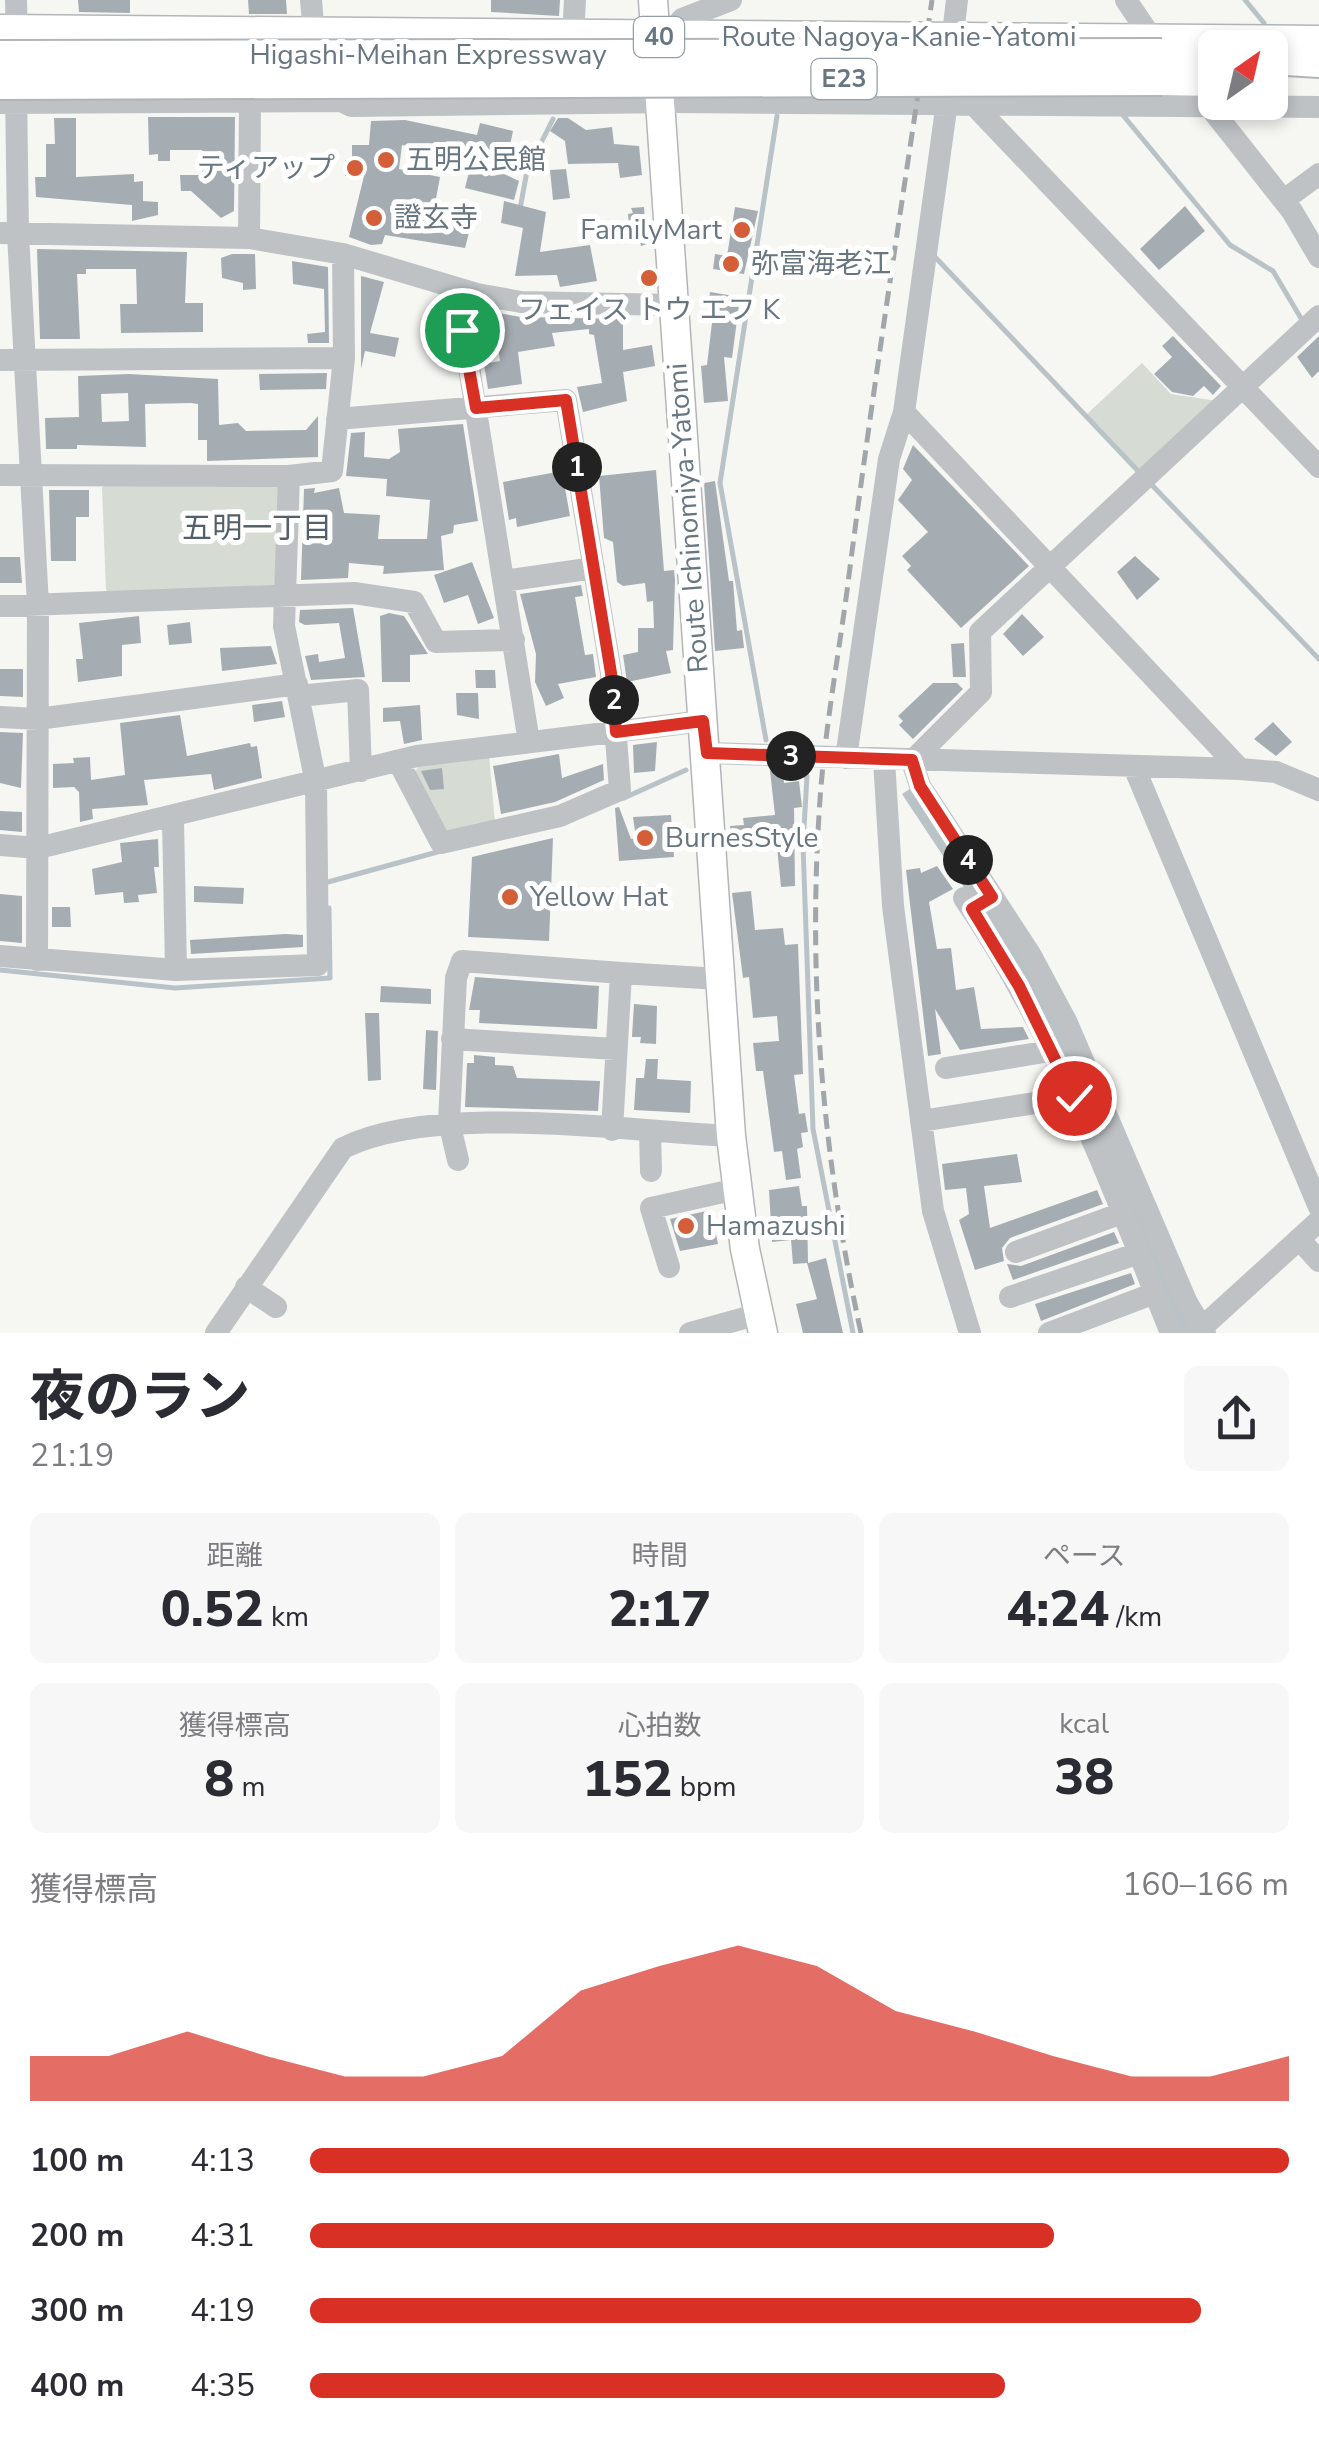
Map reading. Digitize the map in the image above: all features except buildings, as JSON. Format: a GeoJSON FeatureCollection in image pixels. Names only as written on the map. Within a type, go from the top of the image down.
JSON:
{"type":"FeatureCollection","features":[{"type":"Feature","properties":{"kind":"highway","name":"Higashi-Meihan Expressway"},"geometry":{"type":"LineString","coordinates":[[6,39],[1198,57]]}},
{"type":"Feature","properties":{"kind":"highway"},"geometry":{"type":"LineString","coordinates":[[1288,59],[1319,61]]}},
{"type":"Feature","properties":{"kind":"highway"},"geometry":{"type":"LineString","coordinates":[[1288,82],[1319,83]]}},
{"type":"Feature","properties":{"kind":"highway","name":"Higashi-Meihan Expressway"},"geometry":{"type":"LineString","coordinates":[[5,96],[1198,93]]}},
{"type":"Feature","properties":{"kind":"main road","name":"Route Ichinomiya-Yatomi"},"geometry":{"type":"LineString","coordinates":[[653,0],[661,37],[673,305],[707,753],[730,1136],[761,1324]]}},
{"type":"Feature","properties":{"kind":"main road","name":"Route Nagoya-Kanie-Yatomi"},"geometry":{"type":"LineString","coordinates":[[6,39],[345,35],[1319,40]]}},
{"type":"Feature","properties":{"kind":"street"},"geometry":{"type":"LineString","coordinates":[[16,0],[6,39],[5,96],[9,234],[25,359],[38,605],[37,960]]}},
{"type":"Feature","properties":{"kind":"street"},"geometry":{"type":"LineString","coordinates":[[311,0],[314,35]]}},
{"type":"Feature","properties":{"kind":"street"},"geometry":{"type":"LineString","coordinates":[[573,37],[575,0]]}},
{"type":"Feature","properties":{"kind":"street"},"geometry":{"type":"LineString","coordinates":[[661,37],[682,18],[731,0]]}},
{"type":"Feature","properties":{"kind":"street"},"geometry":{"type":"LineString","coordinates":[[846,758],[889,459],[904,412],[960,104],[952,36],[957,0]]}},
{"type":"Feature","properties":{"kind":"street"},"geometry":{"type":"LineString","coordinates":[[1126,0],[1151,37]]}},
{"type":"Feature","properties":{"kind":"street"},"geometry":{"type":"LineString","coordinates":[[345,35],[351,106]]}},
{"type":"Feature","properties":{"kind":"street"},"geometry":{"type":"LineString","coordinates":[[5,96],[340,100],[351,106],[960,104],[1198,94]]}},
{"type":"Feature","properties":{"kind":"street"},"geometry":{"type":"LineString","coordinates":[[249,238],[250,101]]}},
{"type":"Feature","properties":{"kind":"street"},"geometry":{"type":"LineString","coordinates":[[1288,103],[1319,107]]}},
{"type":"Feature","properties":{"kind":"street"},"geometry":{"type":"LineString","coordinates":[[960,104],[1319,467]]}},
{"type":"Feature","properties":{"kind":"street"},"geometry":{"type":"LineString","coordinates":[[1230,120],[1319,257]]}},
{"type":"Feature","properties":{"kind":"street"},"geometry":{"type":"LineString","coordinates":[[1284,200],[1319,174]]}},
{"type":"Feature","properties":{"kind":"street"},"geometry":{"type":"LineString","coordinates":[[9,234],[249,238],[343,254],[476,294],[521,302],[673,305]]}},
{"type":"Feature","properties":{"kind":"street"},"geometry":{"type":"LineString","coordinates":[[0,475],[289,476],[332,471],[344,358],[343,254]]}},
{"type":"Feature","properties":{"kind":"street"},"geometry":{"type":"LineString","coordinates":[[476,294],[462,330],[529,742]]}},
{"type":"Feature","properties":{"kind":"street"},"geometry":{"type":"LineString","coordinates":[[912,760],[981,692],[980,632],[1319,316]]}},
{"type":"Feature","properties":{"kind":"street"},"geometry":{"type":"LineString","coordinates":[[0,360],[344,358]]}},
{"type":"Feature","properties":{"kind":"street"},"geometry":{"type":"LineString","coordinates":[[338,419],[566,400],[594,568],[620,790],[560,816],[441,843],[398,761]]}},
{"type":"Feature","properties":{"kind":"street"},"geometry":{"type":"LineString","coordinates":[[904,412],[1240,769]]}},
{"type":"Feature","properties":{"kind":"street"},"geometry":{"type":"LineString","coordinates":[[0,956],[176,970],[328,966],[316,783],[284,626],[289,476]]}},
{"type":"Feature","properties":{"kind":"street"},"geometry":{"type":"LineString","coordinates":[[503,581],[594,568]]}},
{"type":"Feature","properties":{"kind":"street"},"geometry":{"type":"LineString","coordinates":[[0,606],[354,592],[414,602],[436,642],[514,640]]}},
{"type":"Feature","properties":{"kind":"street"},"geometry":{"type":"LineString","coordinates":[[0,717],[38,719],[298,690],[358,690],[361,771]]}},
{"type":"Feature","properties":{"kind":"street"},"geometry":{"type":"LineString","coordinates":[[0,845],[38,848],[172,819],[398,761],[703,721]]}},
{"type":"Feature","properties":{"kind":"street"},"geometry":{"type":"LineString","coordinates":[[707,753],[1240,769],[1276,772],[1319,790]]}},
{"type":"Feature","properties":{"kind":"street"},"geometry":{"type":"LineString","coordinates":[[884,760],[893,906],[933,1210],[970,1333]]}},
{"type":"Feature","properties":{"kind":"street"},"geometry":{"type":"LineString","coordinates":[[912,760],[920,786],[1074,1098],[1171,1333]]}},
{"type":"Feature","properties":{"kind":"street"},"geometry":{"type":"LineString","coordinates":[[1134,766],[1319,1207]]}},
{"type":"Feature","properties":{"kind":"street"},"geometry":{"type":"LineString","coordinates":[[172,819],[176,970]]}},
{"type":"Feature","properties":{"kind":"street"},"geometry":{"type":"LineString","coordinates":[[978,902],[1067,1023],[1200,1332],[1319,1221]]}},
{"type":"Feature","properties":{"kind":"street"},"geometry":{"type":"LineString","coordinates":[[458,1160],[449,1122],[456,978],[462,961],[720,979]]}},
{"type":"Feature","properties":{"kind":"street"},"geometry":{"type":"LineString","coordinates":[[612,1130],[621,972]]}},
{"type":"Feature","properties":{"kind":"street"},"geometry":{"type":"LineString","coordinates":[[452,1039],[616,1049]]}},
{"type":"Feature","properties":{"kind":"street"},"geometry":{"type":"LineString","coordinates":[[946,1068],[1050,1051]]}},
{"type":"Feature","properties":{"kind":"street"},"geometry":{"type":"LineString","coordinates":[[921,1121],[1074,1098]]}},
{"type":"Feature","properties":{"kind":"street"},"geometry":{"type":"LineString","coordinates":[[216,1333],[343,1148],[361,1139],[449,1122],[730,1136]]}},
{"type":"Feature","properties":{"kind":"street"},"geometry":{"type":"LineString","coordinates":[[650,1132],[651,1171]]}},
{"type":"Feature","properties":{"kind":"street"},"geometry":{"type":"LineString","coordinates":[[669,1267],[651,1208],[737,1188]]}},
{"type":"Feature","properties":{"kind":"street"},"geometry":{"type":"LineString","coordinates":[[1016,1252],[1122,1213]]}},
{"type":"Feature","properties":{"kind":"street"},"geometry":{"type":"LineString","coordinates":[[1299,1239],[1319,1261]]}},
{"type":"Feature","properties":{"kind":"street"},"geometry":{"type":"LineString","coordinates":[[1010,1297],[1139,1254]]}},
{"type":"Feature","properties":{"kind":"street"},"geometry":{"type":"LineString","coordinates":[[246,1287],[276,1308]]}},
{"type":"Feature","properties":{"kind":"street"},"geometry":{"type":"LineString","coordinates":[[1049,1333],[1155,1294]]}},
{"type":"Feature","properties":{"kind":"street"},"geometry":{"type":"LineString","coordinates":[[690,1333],[761,1324]]}},
{"type":"Feature","properties":{"kind":"shaded area"},"geometry":{"type":"Polygon","coordinates":[[[1142,363],[1171,394],[1218,401],[1144,474],[1087,414],[1142,363]]]}},
{"type":"Feature","properties":{"kind":"shaded area"},"geometry":{"type":"Polygon","coordinates":[[[107,482],[276,482],[281,488],[278,584],[273,589],[114,596],[106,590],[102,488],[107,482]]]}},
{"type":"Feature","properties":{"kind":"shaded area"},"geometry":{"type":"Polygon","coordinates":[[[489,755],[495,823],[451,832],[441,829],[414,773],[420,765],[489,755]]]}},
{"type":"Feature","properties":{"kind":"shaded area"},"geometry":{"type":"Polygon","coordinates":[[[913,787],[1034,972],[1197,1333],[1182,1333],[1030,987],[902,794],[913,787]]]}},
{"type":"Feature","properties":{"kind":"waterway"},"geometry":{"type":"LineString","coordinates":[[1245,0],[1264,23]]}},
{"type":"Feature","properties":{"kind":"waterway"},"geometry":{"type":"LineString","coordinates":[[1122,114],[1230,245],[1273,271],[1302,320]]}},
{"type":"Feature","properties":{"kind":"waterway"},"geometry":{"type":"LineString","coordinates":[[766,740],[720,483],[777,116]]}},
{"type":"Feature","properties":{"kind":"waterway"},"geometry":{"type":"LineString","coordinates":[[520,209],[527,171],[553,119]]}},
{"type":"Feature","properties":{"kind":"waterway"},"geometry":{"type":"LineString","coordinates":[[935,257],[1140,473]]}},
{"type":"Feature","properties":{"kind":"waterway"},"geometry":{"type":"LineString","coordinates":[[1150,483],[1319,659]]}},
{"type":"Feature","properties":{"kind":"waterway"},"geometry":{"type":"LineString","coordinates":[[624,798],[686,770]]}},
{"type":"Feature","properties":{"kind":"waterway"},"geometry":{"type":"LineString","coordinates":[[807,776],[803,845],[813,1129],[853,1333]]}},
{"type":"Feature","properties":{"kind":"waterway"},"geometry":{"type":"LineString","coordinates":[[328,882],[441,851]]}},
{"type":"Feature","properties":{"kind":"waterway"},"geometry":{"type":"LineString","coordinates":[[0,970],[175,988],[330,978],[329,908]]}},
{"type":"Feature","properties":{"kind":"railway"},"geometry":{"type":"LineString","coordinates":[[861,1333],[837,1205],[822,1076],[816,946],[819,815],[827,731],[932,0]]}},
{"type":"Feature","properties":{"kind":"place","name":"五明公民館"},"geometry":{"type":"Point","coordinates":[386,160]}},
{"type":"Feature","properties":{"kind":"place","name":"ティアップ"},"geometry":{"type":"Point","coordinates":[355,168]}},
{"type":"Feature","properties":{"kind":"place","name":"證玄寺"},"geometry":{"type":"Point","coordinates":[374,218]}},
{"type":"Feature","properties":{"kind":"place","name":"FamilyMart"},"geometry":{"type":"Point","coordinates":[742,230]}},
{"type":"Feature","properties":{"kind":"place","name":"弥富海老江"},"geometry":{"type":"Point","coordinates":[731,264]}},
{"type":"Feature","properties":{"kind":"place","name":"フェイス トウ エフ K"},"geometry":{"type":"Point","coordinates":[649,278]}},
{"type":"Feature","properties":{"kind":"place","name":"BurnesStyle"},"geometry":{"type":"Point","coordinates":[645,838]}},
{"type":"Feature","properties":{"kind":"place","name":"Yellow Hat"},"geometry":{"type":"Point","coordinates":[510,897]}},
{"type":"Feature","properties":{"kind":"place","name":"Hamazushi"},"geometry":{"type":"Point","coordinates":[686,1226]}},
{"type":"Feature","properties":{"kind":"district","name":"五明一丁目"},"geometry":{"type":"Point","coordinates":[257,528]}},
{"type":"Feature","properties":{"kind":"route"},"geometry":{"type":"LineString","coordinates":[[462,330],[476,408],[566,400],[611,673],[616,732],[703,721],[707,753],[912,760],[920,786],[992,897],[972,909],[1019,986],[1074,1098]]}}]}
